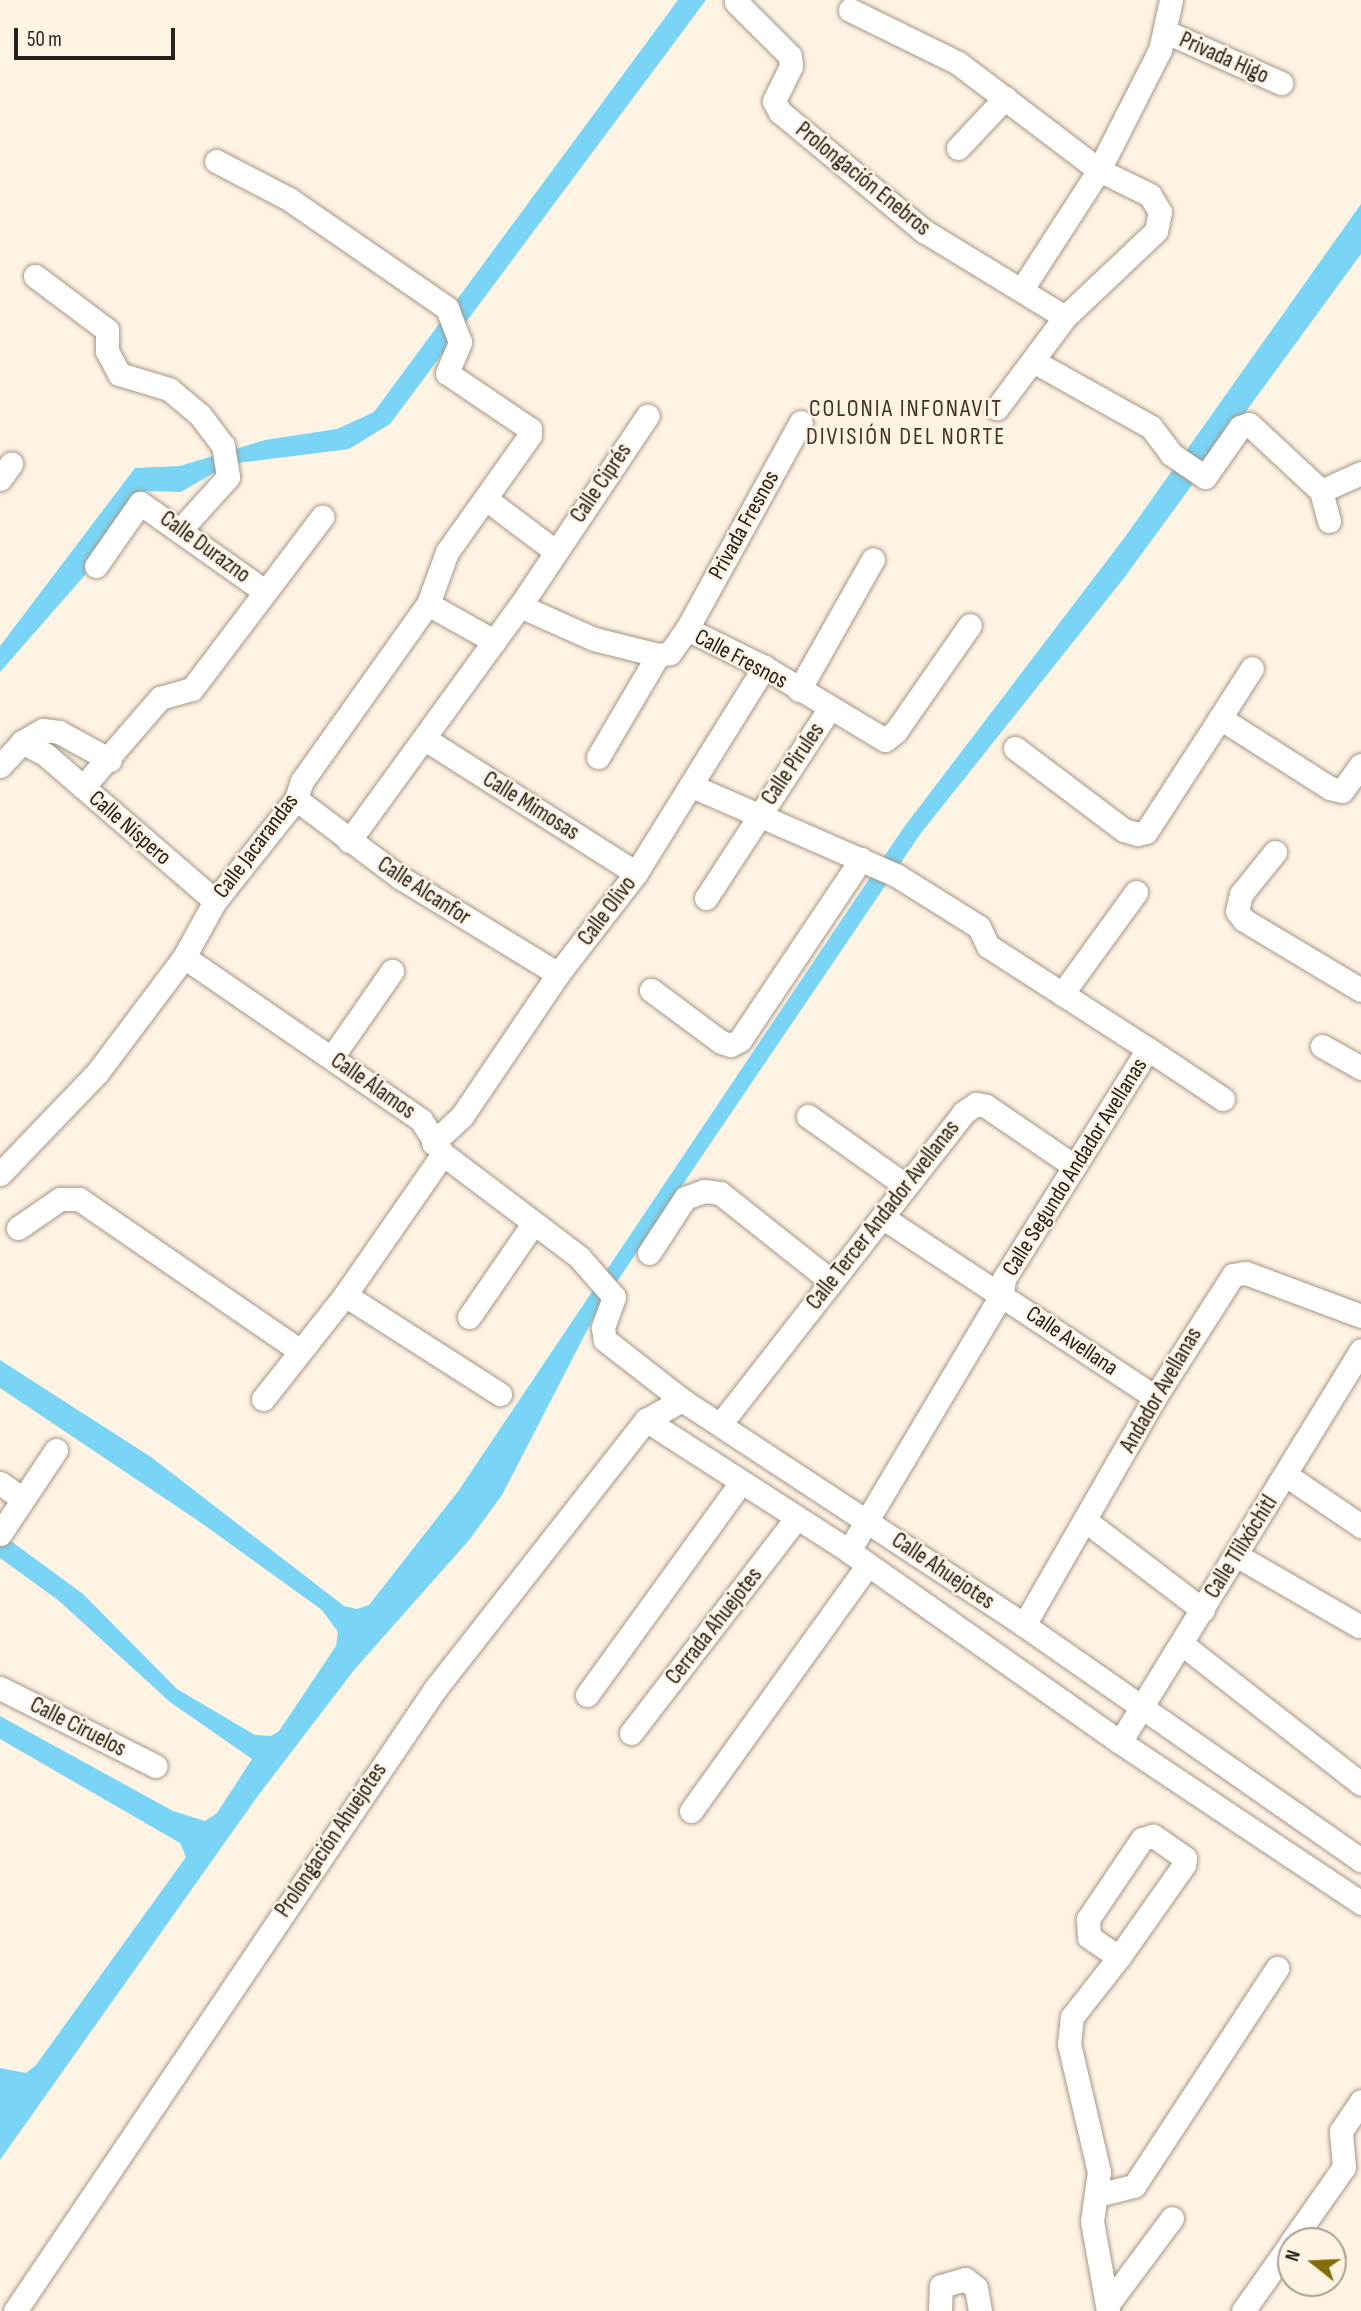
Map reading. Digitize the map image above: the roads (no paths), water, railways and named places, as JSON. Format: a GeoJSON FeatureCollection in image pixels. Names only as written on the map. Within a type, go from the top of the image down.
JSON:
{"type":"FeatureCollection","features":[{"type":"Feature","properties":{"kind":"street"},"geometry":{"type":"LineString","coordinates":[[1022,289],[1099,170],[1166,32],[1171,0]]}},
{"type":"Feature","properties":{"kind":"street","name":"Prolongación Enebros"},"geometry":{"type":"LineString","coordinates":[[736,2],[790,56],[791,66],[774,101],[780,112],[923,230],[1065,317]]}},
{"type":"Feature","properties":{"kind":"street"},"geometry":{"type":"LineString","coordinates":[[850,10],[958,63],[1099,170],[1150,195],[1160,212],[1156,231],[1065,317],[997,408]]}},
{"type":"Feature","properties":{"kind":"street","name":"Privada Higo"},"geometry":{"type":"LineString","coordinates":[[1166,32],[1281,83]]}},
{"type":"Feature","properties":{"kind":"street"},"geometry":{"type":"LineString","coordinates":[[958,148],[1005,98]]}},
{"type":"Feature","properties":{"kind":"street"},"geometry":{"type":"LineString","coordinates":[[216,161],[289,199],[447,309],[460,342],[447,373],[452,381],[530,429],[524,447],[486,499],[555,551]]}},
{"type":"Feature","properties":{"kind":"street"},"geometry":{"type":"LineString","coordinates":[[35,276],[107,330],[107,351],[119,374],[169,389],[200,415],[223,445],[228,477],[181,529]]}},
{"type":"Feature","properties":{"kind":"street"},"geometry":{"type":"LineString","coordinates":[[1033,361],[1152,427],[1171,454],[1205,477],[1240,427],[1249,424],[1321,491],[1329,521]]}},
{"type":"Feature","properties":{"kind":"street","name":"Calle Ciprés"},"geometry":{"type":"LineString","coordinates":[[494,642],[647,416]]}},
{"type":"Feature","properties":{"kind":"street","name":"Privada Fresnos"},"geometry":{"type":"LineString","coordinates":[[687,629],[801,422]]}},
{"type":"Feature","properties":{"kind":"street"},"geometry":{"type":"LineString","coordinates":[[1321,491],[1361,473]]}},
{"type":"Feature","properties":{"kind":"street","name":"Calle Jacarandas"},"geometry":{"type":"LineString","coordinates":[[0,1174],[97,1073],[184,957],[215,901],[296,799],[302,780],[428,604],[447,552],[486,499]]}},
{"type":"Feature","properties":{"kind":"street","name":"Calle Durazno"},"geometry":{"type":"LineString","coordinates":[[96,566],[139,503],[181,529],[263,590]]}},
{"type":"Feature","properties":{"kind":"street"},"geometry":{"type":"LineString","coordinates":[[83,787],[110,760],[160,698],[192,689],[263,590],[322,517]]}},
{"type":"Feature","properties":{"kind":"street"},"geometry":{"type":"LineString","coordinates":[[799,690],[873,559]]}},
{"type":"Feature","properties":{"kind":"street"},"geometry":{"type":"LineString","coordinates":[[349,841],[494,642],[428,604]]}},
{"type":"Feature","properties":{"kind":"street","name":"Calle Fresnos"},"geometry":{"type":"LineString","coordinates":[[520,606],[606,643],[658,655],[670,653],[687,629],[764,667],[829,709],[885,740],[895,731],[970,625]]}},
{"type":"Feature","properties":{"kind":"street"},"geometry":{"type":"LineString","coordinates":[[598,757],[658,655]]}},
{"type":"Feature","properties":{"kind":"street","name":"Calle Olivo"},"geometry":{"type":"LineString","coordinates":[[300,1351],[345,1295],[438,1148],[558,974],[636,873],[764,667]]}},
{"type":"Feature","properties":{"kind":"street"},"geometry":{"type":"LineString","coordinates":[[1015,748],[1124,830],[1137,834],[1146,832],[1252,668]]}},
{"type":"Feature","properties":{"kind":"street","name":"Calle Pirules"},"geometry":{"type":"LineString","coordinates":[[706,898],[829,709]]}},
{"type":"Feature","properties":{"kind":"street"},"geometry":{"type":"LineString","coordinates":[[1220,718],[1330,788],[1342,791],[1361,765]]}},
{"type":"Feature","properties":{"kind":"street"},"geometry":{"type":"LineString","coordinates":[[0,765],[22,742],[43,730],[59,732],[110,760]]}},
{"type":"Feature","properties":{"kind":"street","name":"Calle Mimosas"},"geometry":{"type":"LineString","coordinates":[[425,739],[636,873]]}},
{"type":"Feature","properties":{"kind":"street","name":"Calle Níspero"},"geometry":{"type":"LineString","coordinates":[[22,742],[46,755],[215,901]]}},
{"type":"Feature","properties":{"kind":"street","name":"Calle Segundo Andador Avellanas"},"geometry":{"type":"LineString","coordinates":[[692,786],[758,818],[896,875],[979,927],[988,946],[1147,1049],[1004,1279],[1002,1294],[849,1551]]}},
{"type":"Feature","properties":{"kind":"street","name":"Calle Alcanfor"},"geometry":{"type":"LineString","coordinates":[[296,799],[349,841],[558,974]]}},
{"type":"Feature","properties":{"kind":"street"},"geometry":{"type":"LineString","coordinates":[[1275,852],[1241,894],[1237,911],[1244,920],[1361,990]]}},
{"type":"Feature","properties":{"kind":"street"},"geometry":{"type":"LineString","coordinates":[[651,990],[721,1042],[731,1045],[740,1040],[865,861]]}},
{"type":"Feature","properties":{"kind":"street"},"geometry":{"type":"LineString","coordinates":[[1062,994],[1136,892]]}},
{"type":"Feature","properties":{"kind":"street","name":"Calle Álamos"},"geometry":{"type":"LineString","coordinates":[[184,957],[421,1120],[438,1148],[579,1257]]}},
{"type":"Feature","properties":{"kind":"street"},"geometry":{"type":"LineString","coordinates":[[332,1057],[392,971]]}},
{"type":"Feature","properties":{"kind":"street"},"geometry":{"type":"LineString","coordinates":[[1322,1046],[1361,1068]]}},
{"type":"Feature","properties":{"kind":"street"},"geometry":{"type":"LineString","coordinates":[[1147,1049],[1223,1099]]}},
{"type":"Feature","properties":{"kind":"street","name":"Calle Tercer Andador Avellanas"},"geometry":{"type":"LineString","coordinates":[[722,1422],[963,1113],[976,1104],[986,1106],[1074,1166]]}},
{"type":"Feature","properties":{"kind":"street"},"geometry":{"type":"LineString","coordinates":[[808,1116],[906,1186]]}},
{"type":"Feature","properties":{"kind":"street"},"geometry":{"type":"LineString","coordinates":[[649,1253],[685,1198],[704,1191],[720,1193],[831,1281]]}},
{"type":"Feature","properties":{"kind":"street"},"geometry":{"type":"LineString","coordinates":[[18,1228],[60,1199],[79,1199],[300,1351],[263,1399]]}},
{"type":"Feature","properties":{"kind":"street","name":"Calle Avellana"},"geometry":{"type":"LineString","coordinates":[[882,1217],[1155,1397]]}},
{"type":"Feature","properties":{"kind":"street"},"geometry":{"type":"LineString","coordinates":[[469,1317],[533,1224]]}},
{"type":"Feature","properties":{"kind":"street","name":"Calle Ahuejotes"},"geometry":{"type":"LineString","coordinates":[[579,1257],[614,1297],[603,1328],[605,1340],[682,1400],[722,1422],[868,1519],[1361,1860]]}},
{"type":"Feature","properties":{"kind":"street","name":"Andador Avellanas"},"geometry":{"type":"LineString","coordinates":[[1024,1625],[1155,1397],[1233,1275],[1246,1273],[1361,1316]]}},
{"type":"Feature","properties":{"kind":"street"},"geometry":{"type":"LineString","coordinates":[[345,1295],[500,1394]]}},
{"type":"Feature","properties":{"kind":"street","name":"Calle Tlilxóchitl"},"geometry":{"type":"LineString","coordinates":[[1119,1742],[1143,1708],[1361,1350]]}},
{"type":"Feature","properties":{"kind":"street","name":"Prolongación Ahuejotes"},"geometry":{"type":"LineString","coordinates":[[15,2311],[435,1689],[646,1420],[682,1400]]}},
{"type":"Feature","properties":{"kind":"street","name":"Calle Ahuejotes"},"geometry":{"type":"LineString","coordinates":[[646,1420],[849,1551],[1119,1742],[1359,1896]]}},
{"type":"Feature","properties":{"kind":"street"},"geometry":{"type":"LineString","coordinates":[[4,1529],[56,1450]]}},
{"type":"Feature","properties":{"kind":"street"},"geometry":{"type":"LineString","coordinates":[[1286,1475],[1361,1526]]}},
{"type":"Feature","properties":{"kind":"street"},"geometry":{"type":"LineString","coordinates":[[587,1695],[741,1482]]}},
{"type":"Feature","properties":{"kind":"street"},"geometry":{"type":"LineString","coordinates":[[0,1483],[23,1499]]}},
{"type":"Feature","properties":{"kind":"street","name":"Cerrada Ahuejotes"},"geometry":{"type":"LineString","coordinates":[[631,1733],[796,1519]]}},
{"type":"Feature","properties":{"kind":"street"},"geometry":{"type":"LineString","coordinates":[[1086,1521],[1203,1610]]}},
{"type":"Feature","properties":{"kind":"street"},"geometry":{"type":"LineString","coordinates":[[1236,1555],[1359,1626]]}},
{"type":"Feature","properties":{"kind":"street"},"geometry":{"type":"LineString","coordinates":[[691,1811],[868,1565]]}},
{"type":"Feature","properties":{"kind":"street"},"geometry":{"type":"LineString","coordinates":[[1182,1644],[1361,1784]]}},
{"type":"Feature","properties":{"kind":"street","name":"Calle Ciruelos"},"geometry":{"type":"LineString","coordinates":[[0,1688],[156,1766]]}},
{"type":"Feature","properties":{"kind":"street"},"geometry":{"type":"LineString","coordinates":[[1108,2308],[1092,2221],[1099,2172],[1069,2044],[1072,2017],[1119,1957],[1185,1861],[1153,1836],[1142,1839],[1087,1919],[1089,1937],[1119,1957]]}},
{"type":"Feature","properties":{"kind":"street"},"geometry":{"type":"LineString","coordinates":[[1097,2195],[1134,2186],[1277,1968]]}},
{"type":"Feature","properties":{"kind":"street"},"geometry":{"type":"LineString","coordinates":[[1302,2227],[1344,2167],[1341,2131],[1361,2101]]}},
{"type":"Feature","properties":{"kind":"street"},"geometry":{"type":"LineString","coordinates":[[1108,2308],[1172,2218]]}},
{"type":"Feature","properties":{"kind":"street"},"geometry":{"type":"LineString","coordinates":[[1243,2311],[1277,2263]]}},
{"type":"Feature","properties":{"kind":"street"},"geometry":{"type":"LineString","coordinates":[[940,2311],[941,2286],[965,2279],[976,2288],[980,2311]]}},
{"type":"Feature","properties":{"kind":"water"},"geometry":{"type":"Polygon","coordinates":[[[678,0],[706,0],[390,424],[349,449],[229,464],[181,492],[145,491],[99,559],[0,672],[0,646],[135,468],[180,466],[265,440],[337,429],[374,412],[678,0]]]}},
{"type":"Feature","properties":{"kind":"water"},"geometry":{"type":"Polygon","coordinates":[[[1361,204],[1361,254],[1124,578],[921,833],[597,1311],[502,1495],[470,1539],[354,1670],[257,1797],[0,2160],[0,2068],[26,2073],[36,2065],[186,1857],[180,1843],[0,1739],[0,1716],[173,1811],[205,1821],[217,1813],[252,1759],[170,1702],[58,1600],[0,1558],[0,1533],[83,1594],[177,1689],[255,1735],[271,1736],[279,1731],[336,1646],[338,1632],[322,1610],[200,1522],[0,1388],[0,1360],[151,1457],[344,1606],[357,1609],[369,1605],[459,1490],[904,827],[1125,537],[1361,204]]]}},
{"type":"Feature","properties":{"kind":"district","name":"COLONIA INFONAVIT DIVISIÓN DEL NORTE"},"geometry":{"type":"Point","coordinates":[906,423]}}]}
